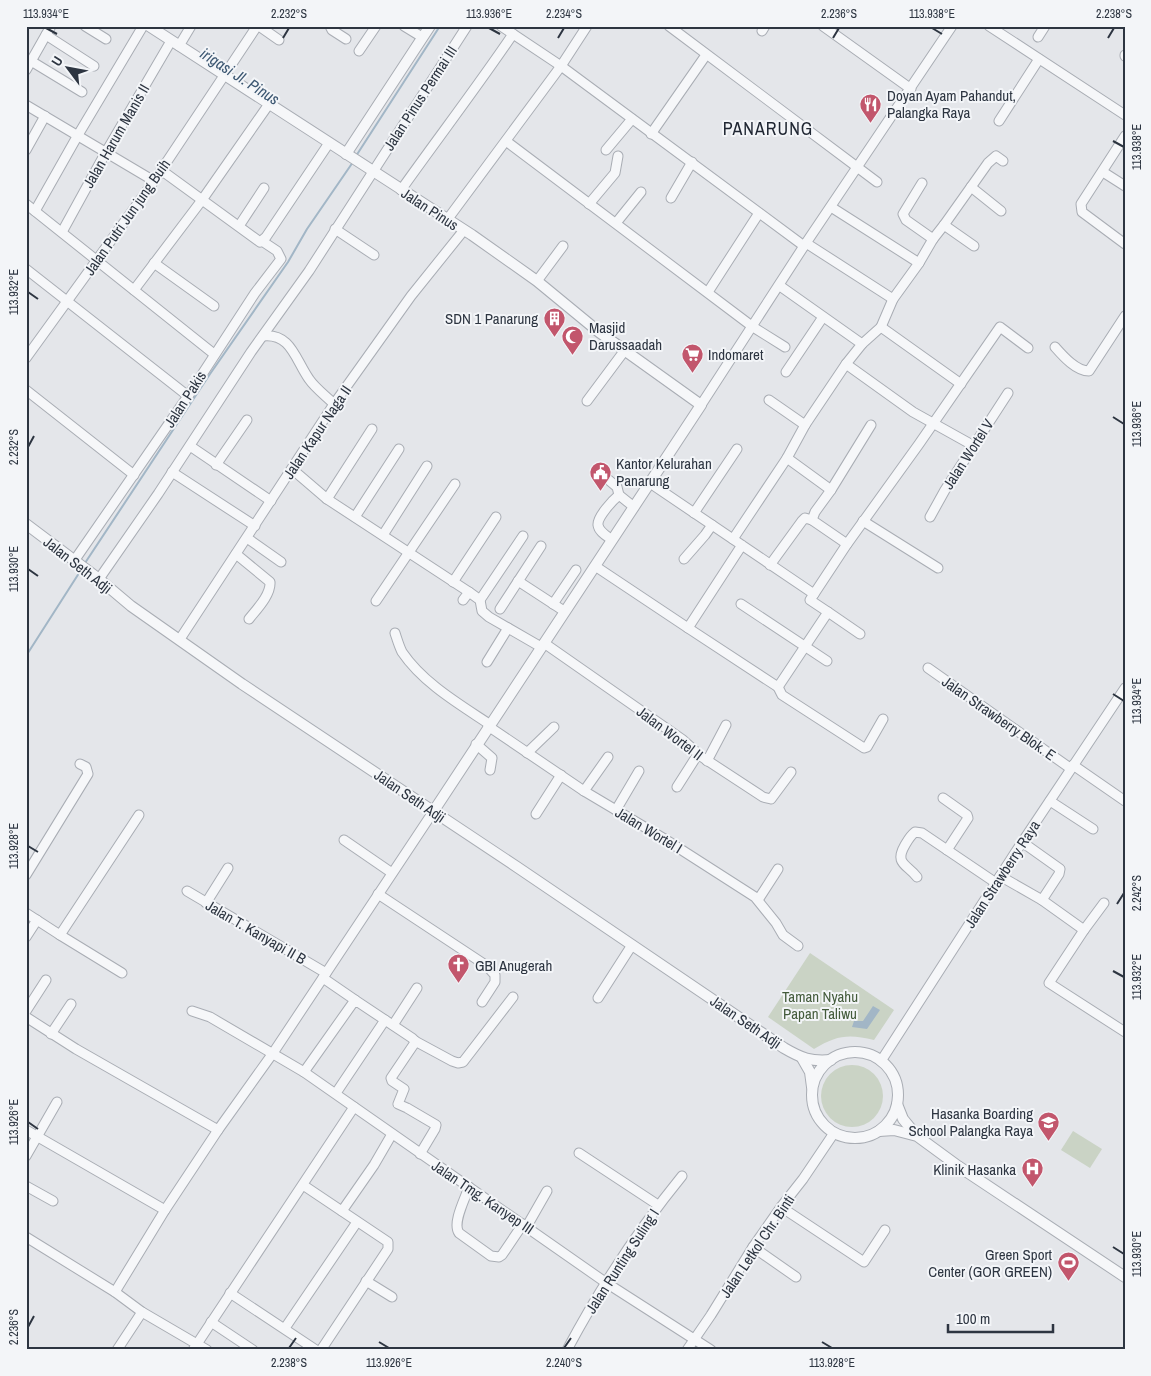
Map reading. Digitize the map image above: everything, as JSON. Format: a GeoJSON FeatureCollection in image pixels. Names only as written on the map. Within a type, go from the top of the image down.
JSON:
{"type":"FeatureCollection","features":[{"type":"Feature","properties":{"kind":"street"},"geometry":{"type":"LineString","coordinates":[[85,26],[106,39]]}},
{"type":"Feature","properties":{"kind":"street"},"geometry":{"type":"LineString","coordinates":[[35,211],[143,26]]}},
{"type":"Feature","properties":{"kind":"street","name":"Jalan Pinus"},"geometry":{"type":"LineString","coordinates":[[149,26],[464,230],[537,282],[624,350],[701,405]]}},
{"type":"Feature","properties":{"kind":"street","name":"Jalan Harum Manis II"},"geometry":{"type":"LineString","coordinates":[[62,232],[106,152],[175,43],[191,26]]}},
{"type":"Feature","properties":{"kind":"street"},"geometry":{"type":"LineString","coordinates":[[258,26],[279,40]]}},
{"type":"Feature","properties":{"kind":"street","name":"Jalan Putri Jun jung Buih"},"geometry":{"type":"LineString","coordinates":[[26,358],[154,181],[258,26]]}},
{"type":"Feature","properties":{"kind":"street"},"geometry":{"type":"LineString","coordinates":[[330,26],[332,30],[346,39]]}},
{"type":"Feature","properties":{"kind":"street"},"geometry":{"type":"LineString","coordinates":[[359,52],[376,26]]}},
{"type":"Feature","properties":{"kind":"street"},"geometry":{"type":"LineString","coordinates":[[404,26],[422,37]]}},
{"type":"Feature","properties":{"kind":"street"},"geometry":{"type":"LineString","coordinates":[[348,155],[430,26]]}},
{"type":"Feature","properties":{"kind":"street","name":"Jalan Pinus Permai III"},"geometry":{"type":"LineString","coordinates":[[99,579],[309,271],[467,26]]}},
{"type":"Feature","properties":{"kind":"street"},"geometry":{"type":"LineString","coordinates":[[501,26],[561,66],[759,213],[805,245],[893,300]]}},
{"type":"Feature","properties":{"kind":"street"},"geometry":{"type":"LineString","coordinates":[[447,220],[561,66],[587,26]]}},
{"type":"Feature","properties":{"kind":"street"},"geometry":{"type":"LineString","coordinates":[[669,26],[877,182]]}},
{"type":"Feature","properties":{"kind":"street"},"geometry":{"type":"LineString","coordinates":[[823,26],[911,89]]}},
{"type":"Feature","properties":{"kind":"street"},"geometry":{"type":"LineString","coordinates":[[115,1292],[165,1210],[218,1130],[273,1053],[780,286],[805,245],[952,26]]}},
{"type":"Feature","properties":{"kind":"street"},"geometry":{"type":"LineString","coordinates":[[989,26],[1125,115]]}},
{"type":"Feature","properties":{"kind":"street"},"geometry":{"type":"LineString","coordinates":[[1038,37],[1045,26]]}},
{"type":"Feature","properties":{"kind":"street"},"geometry":{"type":"LineString","coordinates":[[26,70],[48,30],[94,66]]}},
{"type":"Feature","properties":{"kind":"street"},"geometry":{"type":"LineString","coordinates":[[401,190],[444,128],[480,83],[513,34]]}},
{"type":"Feature","properties":{"kind":"street"},"geometry":{"type":"LineString","coordinates":[[651,134],[706,55]]}},
{"type":"Feature","properties":{"kind":"street"},"geometry":{"type":"LineString","coordinates":[[999,121],[1039,59]]}},
{"type":"Feature","properties":{"kind":"street"},"geometry":{"type":"LineString","coordinates":[[31,61],[82,92]]}},
{"type":"Feature","properties":{"kind":"street"},"geometry":{"type":"LineString","coordinates":[[26,104],[154,181]]}},
{"type":"Feature","properties":{"kind":"street"},"geometry":{"type":"LineString","coordinates":[[134,290],[202,200],[269,104]]}},
{"type":"Feature","properties":{"kind":"street"},"geometry":{"type":"LineString","coordinates":[[26,150],[45,116]]}},
{"type":"Feature","properties":{"kind":"street"},"geometry":{"type":"LineString","coordinates":[[606,150],[632,119]]}},
{"type":"Feature","properties":{"kind":"street"},"geometry":{"type":"LineString","coordinates":[[1125,136],[1081,208],[1082,212],[1125,244]]}},
{"type":"Feature","properties":{"kind":"street"},"geometry":{"type":"LineString","coordinates":[[506,141],[753,327],[785,348]]}},
{"type":"Feature","properties":{"kind":"street"},"geometry":{"type":"LineString","coordinates":[[161,170],[262,242],[329,143]]}},
{"type":"Feature","properties":{"kind":"street"},"geometry":{"type":"LineString","coordinates":[[589,204],[615,173],[618,156]]}},
{"type":"Feature","properties":{"kind":"street"},"geometry":{"type":"LineString","coordinates":[[733,539],[846,364],[862,344],[880,327],[893,300],[933,239],[988,163],[996,156],[1003,161]]}},
{"type":"Feature","properties":{"kind":"street"},"geometry":{"type":"LineString","coordinates":[[671,198],[692,162]]}},
{"type":"Feature","properties":{"kind":"street"},"geometry":{"type":"LineString","coordinates":[[1103,172],[1125,186]]}},
{"type":"Feature","properties":{"kind":"street"},"geometry":{"type":"LineString","coordinates":[[922,183],[903,214],[904,218],[933,239]]}},
{"type":"Feature","properties":{"kind":"street"},"geometry":{"type":"LineString","coordinates":[[971,187],[1001,210]]}},
{"type":"Feature","properties":{"kind":"street"},"geometry":{"type":"LineString","coordinates":[[238,226],[264,188]]}},
{"type":"Feature","properties":{"kind":"street"},"geometry":{"type":"LineString","coordinates":[[616,224],[642,192]]}},
{"type":"Feature","properties":{"kind":"street"},"geometry":{"type":"LineString","coordinates":[[26,204],[214,354]]}},
{"type":"Feature","properties":{"kind":"street"},"geometry":{"type":"LineString","coordinates":[[831,207],[919,263]]}},
{"type":"Feature","properties":{"kind":"street"},"geometry":{"type":"LineString","coordinates":[[708,292],[759,213]]}},
{"type":"Feature","properties":{"kind":"street"},"geometry":{"type":"LineString","coordinates":[[944,225],[974,246]]}},
{"type":"Feature","properties":{"kind":"street"},"geometry":{"type":"LineString","coordinates":[[335,229],[374,256]]}},
{"type":"Feature","properties":{"kind":"street","name":"Jalan Kapur Naga II"},"geometry":{"type":"LineString","coordinates":[[180,639],[334,404],[405,304],[464,230]]}},
{"type":"Feature","properties":{"kind":"street","name":"Jalan Pakis"},"geometry":{"type":"LineString","coordinates":[[75,562],[188,396],[214,354],[281,259],[277,251],[262,242]]}},
{"type":"Feature","properties":{"kind":"street"},"geometry":{"type":"LineString","coordinates":[[537,282],[563,246]]}},
{"type":"Feature","properties":{"kind":"street"},"geometry":{"type":"LineString","coordinates":[[154,264],[214,306]]}},
{"type":"Feature","properties":{"kind":"street"},"geometry":{"type":"LineString","coordinates":[[26,269],[188,396]]}},
{"type":"Feature","properties":{"kind":"street"},"geometry":{"type":"LineString","coordinates":[[780,286],[862,344]]}},
{"type":"Feature","properties":{"kind":"street"},"geometry":{"type":"LineString","coordinates":[[1054,348],[1076,366],[1084,371],[1089,371],[1125,316]]}},
{"type":"Feature","properties":{"kind":"street"},"geometry":{"type":"LineString","coordinates":[[786,372],[823,318]]}},
{"type":"Feature","properties":{"kind":"street"},"geometry":{"type":"LineString","coordinates":[[880,327],[961,384]]}},
{"type":"Feature","properties":{"kind":"street"},"geometry":{"type":"LineString","coordinates":[[860,634],[810,600],[863,521],[1000,328],[1028,348]]}},
{"type":"Feature","properties":{"kind":"street"},"geometry":{"type":"LineString","coordinates":[[263,336],[272,335],[285,341],[291,347],[309,380],[334,404]]}},
{"type":"Feature","properties":{"kind":"street"},"geometry":{"type":"LineString","coordinates":[[586,401],[624,350]]}},
{"type":"Feature","properties":{"kind":"street"},"geometry":{"type":"LineString","coordinates":[[846,364],[914,412],[974,446]]}},
{"type":"Feature","properties":{"kind":"street"},"geometry":{"type":"LineString","coordinates":[[26,390],[134,475]]}},
{"type":"Feature","properties":{"kind":"street","name":"Jalan Wortel V"},"geometry":{"type":"LineString","coordinates":[[930,517],[945,490],[1008,393]]}},
{"type":"Feature","properties":{"kind":"street"},"geometry":{"type":"LineString","coordinates":[[769,400],[805,425]]}},
{"type":"Feature","properties":{"kind":"street"},"geometry":{"type":"LineString","coordinates":[[216,465],[247,420]]}},
{"type":"Feature","properties":{"kind":"street"},"geometry":{"type":"LineString","coordinates":[[812,520],[815,512],[831,490],[871,425]]}},
{"type":"Feature","properties":{"kind":"street"},"geometry":{"type":"LineString","coordinates":[[327,499],[372,429]]}},
{"type":"Feature","properties":{"kind":"street"},"geometry":{"type":"LineString","coordinates":[[190,446],[271,501]]}},
{"type":"Feature","properties":{"kind":"street"},"geometry":{"type":"LineString","coordinates":[[355,516],[399,449]]}},
{"type":"Feature","properties":{"kind":"street"},"geometry":{"type":"LineString","coordinates":[[694,513],[737,449]]}},
{"type":"Feature","properties":{"kind":"street"},"geometry":{"type":"LineString","coordinates":[[787,458],[831,490]]}},
{"type":"Feature","properties":{"kind":"street"},"geometry":{"type":"LineString","coordinates":[[383,535],[427,466]]}},
{"type":"Feature","properties":{"kind":"street","name":"Jalan Wortel II"},"geometry":{"type":"LineString","coordinates":[[292,469],[327,499],[453,582],[466,596],[480,600],[482,611],[508,628],[542,645],[683,740],[707,761],[768,799],[772,799],[791,772]]}},
{"type":"Feature","properties":{"kind":"street"},"geometry":{"type":"LineString","coordinates":[[598,471],[617,487],[619,496],[634,506]]}},
{"type":"Feature","properties":{"kind":"street"},"geometry":{"type":"LineString","coordinates":[[172,472],[255,526]]}},
{"type":"Feature","properties":{"kind":"street"},"geometry":{"type":"LineString","coordinates":[[650,483],[814,594]]}},
{"type":"Feature","properties":{"kind":"street"},"geometry":{"type":"LineString","coordinates":[[376,601],[455,484]]}},
{"type":"Feature","properties":{"kind":"street"},"geometry":{"type":"LineString","coordinates":[[612,540],[601,531],[598,522],[611,502],[619,496]]}},
{"type":"Feature","properties":{"kind":"street"},"geometry":{"type":"LineString","coordinates":[[453,582],[496,517]]}},
{"type":"Feature","properties":{"kind":"street"},"geometry":{"type":"LineString","coordinates":[[770,565],[805,518],[812,520],[847,544]]}},
{"type":"Feature","properties":{"kind":"street"},"geometry":{"type":"LineString","coordinates":[[863,521],[938,568]]}},
{"type":"Feature","properties":{"kind":"street","name":"Jalan Seth Adji"},"geometry":{"type":"LineString","coordinates":[[26,524],[99,579],[131,606],[242,684],[802,1058]]}},
{"type":"Feature","properties":{"kind":"street"},"geometry":{"type":"LineString","coordinates":[[684,559],[706,535],[712,525]]}},
{"type":"Feature","properties":{"kind":"street"},"geometry":{"type":"LineString","coordinates":[[480,600],[523,536]]}},
{"type":"Feature","properties":{"kind":"street"},"geometry":{"type":"LineString","coordinates":[[247,538],[281,562]]}},
{"type":"Feature","properties":{"kind":"street"},"geometry":{"type":"LineString","coordinates":[[500,609],[541,546]]}},
{"type":"Feature","properties":{"kind":"street"},"geometry":{"type":"LineString","coordinates":[[688,628],[742,546]]}},
{"type":"Feature","properties":{"kind":"street"},"geometry":{"type":"LineString","coordinates":[[236,554],[270,582],[271,586],[249,619]]}},
{"type":"Feature","properties":{"kind":"street"},"geometry":{"type":"LineString","coordinates":[[595,566],[778,687],[782,695],[864,748],[867,747],[883,719]]}},
{"type":"Feature","properties":{"kind":"street"},"geometry":{"type":"LineString","coordinates":[[553,604],[576,570]]}},
{"type":"Feature","properties":{"kind":"street"},"geometry":{"type":"LineString","coordinates":[[518,581],[564,611]]}},
{"type":"Feature","properties":{"kind":"street"},"geometry":{"type":"LineString","coordinates":[[741,604],[827,661]]}},
{"type":"Feature","properties":{"kind":"street"},"geometry":{"type":"LineString","coordinates":[[778,687],[828,612]]}},
{"type":"Feature","properties":{"kind":"street"},"geometry":{"type":"LineString","coordinates":[[487,662],[508,628]]}},
{"type":"Feature","properties":{"kind":"street","name":"Jalan Wortel I"},"geometry":{"type":"LineString","coordinates":[[395,633],[402,651],[423,675],[456,702],[584,791],[756,897],[783,935],[798,946]]}},
{"type":"Feature","properties":{"kind":"street","name":"Jalan Strawberry Blok. E"},"geometry":{"type":"LineString","coordinates":[[928,668],[1071,767],[1125,800]]}},
{"type":"Feature","properties":{"kind":"street","name":"Jalan Strawberry Raya"},"geometry":{"type":"LineString","coordinates":[[881,1061],[1071,767],[1125,688]]}},
{"type":"Feature","properties":{"kind":"street"},"geometry":{"type":"LineString","coordinates":[[707,761],[726,725]]}},
{"type":"Feature","properties":{"kind":"street"},"geometry":{"type":"LineString","coordinates":[[527,753],[554,726]]}},
{"type":"Feature","properties":{"kind":"street"},"geometry":{"type":"LineString","coordinates":[[476,744],[492,758],[490,770]]}},
{"type":"Feature","properties":{"kind":"street"},"geometry":{"type":"LineString","coordinates":[[678,787],[698,754]]}},
{"type":"Feature","properties":{"kind":"street"},"geometry":{"type":"LineString","coordinates":[[584,791],[608,757]]}},
{"type":"Feature","properties":{"kind":"street"},"geometry":{"type":"LineString","coordinates":[[28,869],[88,774],[86,767],[80,764]]}},
{"type":"Feature","properties":{"kind":"street"},"geometry":{"type":"LineString","coordinates":[[616,810],[640,771]]}},
{"type":"Feature","properties":{"kind":"street"},"geometry":{"type":"LineString","coordinates":[[536,814],[561,775]]}},
{"type":"Feature","properties":{"kind":"street"},"geometry":{"type":"LineString","coordinates":[[943,798],[963,812],[968,818],[947,850]]}},
{"type":"Feature","properties":{"kind":"street"},"geometry":{"type":"LineString","coordinates":[[1050,801],[1093,829]]}},
{"type":"Feature","properties":{"kind":"street"},"geometry":{"type":"LineString","coordinates":[[60,935],[139,815]]}},
{"type":"Feature","properties":{"kind":"street"},"geometry":{"type":"LineString","coordinates":[[917,877],[900,858],[902,850],[915,832],[922,833],[998,880],[1042,900],[1084,930]]}},
{"type":"Feature","properties":{"kind":"street"},"geometry":{"type":"LineString","coordinates":[[344,840],[392,873]]}},
{"type":"Feature","properties":{"kind":"street"},"geometry":{"type":"LineString","coordinates":[[1022,842],[1060,869],[1059,874],[1042,900]]}},
{"type":"Feature","properties":{"kind":"street"},"geometry":{"type":"LineString","coordinates":[[206,903],[228,868]]}},
{"type":"Feature","properties":{"kind":"street"},"geometry":{"type":"LineString","coordinates":[[758,900],[778,869]]}},
{"type":"Feature","properties":{"kind":"street","name":"Jalan T. Kanyapi II B"},"geometry":{"type":"LineString","coordinates":[[186,891],[324,975],[355,1000],[415,1041],[458,1064],[463,1062],[512,997]]}},
{"type":"Feature","properties":{"kind":"street"},"geometry":{"type":"LineString","coordinates":[[378,894],[487,966],[495,975],[495,982],[482,1002]]}},
{"type":"Feature","properties":{"kind":"street"},"geometry":{"type":"LineString","coordinates":[[1104,903],[1049,983],[1125,1032]]}},
{"type":"Feature","properties":{"kind":"street"},"geometry":{"type":"LineString","coordinates":[[26,913],[122,973]]}},
{"type":"Feature","properties":{"kind":"street"},"geometry":{"type":"LineString","coordinates":[[26,937],[36,920]]}},
{"type":"Feature","properties":{"kind":"street"},"geometry":{"type":"LineString","coordinates":[[598,998],[632,945]]}},
{"type":"Feature","properties":{"kind":"street"},"geometry":{"type":"LineString","coordinates":[[26,1011],[46,980]]}},
{"type":"Feature","properties":{"kind":"street"},"geometry":{"type":"LineString","coordinates":[[336,1093],[417,988]]}},
{"type":"Feature","properties":{"kind":"street"},"geometry":{"type":"LineString","coordinates":[[304,1072],[355,1000]]}},
{"type":"Feature","properties":{"kind":"street"},"geometry":{"type":"LineString","coordinates":[[51,1034],[71,1004]]}},
{"type":"Feature","properties":{"kind":"street","name":"Jalan Tmg. Kanyep III"},"geometry":{"type":"LineString","coordinates":[[192,1011],[210,1017],[304,1072],[605,1282],[711,1350]]}},
{"type":"Feature","properties":{"kind":"street"},"geometry":{"type":"LineString","coordinates":[[26,1017],[51,1034],[218,1130]]}},
{"type":"Feature","properties":{"kind":"street"},"geometry":{"type":"LineString","coordinates":[[415,1041],[391,1078],[392,1081],[404,1089],[398,1104],[436,1125],[436,1129],[420,1154]]}},
{"type":"Feature","properties":{"kind":"street"},"geometry":{"type":"LineString","coordinates":[[813,1089],[821,1070],[831,1060],[843,1054],[856,1052],[870,1055],[881,1061],[890,1070],[898,1092],[897,1104],[890,1119],[879,1131]]}},
{"type":"Feature","properties":{"kind":"street"},"geometry":{"type":"LineString","coordinates":[[802,1058],[821,1061],[831,1060]]}},
{"type":"Feature","properties":{"kind":"street"},"geometry":{"type":"LineString","coordinates":[[802,1058],[811,1075],[816,1112],[825,1126],[834,1133],[854,1138],[867,1136],[879,1131],[894,1130],[917,1136]]}},
{"type":"Feature","properties":{"kind":"street"},"geometry":{"type":"LineString","coordinates":[[26,1156],[57,1102]]}},
{"type":"Feature","properties":{"kind":"street"},"geometry":{"type":"LineString","coordinates":[[897,1104],[903,1120],[917,1136],[958,1166],[987,1183],[1125,1276]]}},
{"type":"Feature","properties":{"kind":"street"},"geometry":{"type":"LineString","coordinates":[[195,1346],[354,1107]]}},
{"type":"Feature","properties":{"kind":"street"},"geometry":{"type":"LineString","coordinates":[[26,1130],[165,1210]]}},
{"type":"Feature","properties":{"kind":"street","name":"Jalan Letkol Chr. Binti"},"geometry":{"type":"LineString","coordinates":[[687,1350],[753,1247],[834,1133]]}},
{"type":"Feature","properties":{"kind":"street"},"geometry":{"type":"LineString","coordinates":[[342,1211],[374,1165],[392,1134]]}},
{"type":"Feature","properties":{"kind":"street"},"geometry":{"type":"LineString","coordinates":[[579,1153],[658,1205]]}},
{"type":"Feature","properties":{"kind":"street","name":"Jalan Runting Suling I"},"geometry":{"type":"LineString","coordinates":[[566,1350],[605,1282],[658,1205],[682,1176]]}},
{"type":"Feature","properties":{"kind":"street"},"geometry":{"type":"LineString","coordinates":[[230,1293],[321,1349],[388,1249],[388,1242],[302,1185]]}},
{"type":"Feature","properties":{"kind":"street"},"geometry":{"type":"LineString","coordinates":[[26,1186],[53,1201]]}},
{"type":"Feature","properties":{"kind":"street"},"geometry":{"type":"LineString","coordinates":[[469,1187],[456,1230],[492,1256],[499,1257],[525,1225],[547,1191]]}},
{"type":"Feature","properties":{"kind":"street"},"geometry":{"type":"LineString","coordinates":[[781,1207],[864,1262],[885,1230]]}},
{"type":"Feature","properties":{"kind":"street"},"geometry":{"type":"LineString","coordinates":[[285,1328],[357,1222]]}},
{"type":"Feature","properties":{"kind":"street"},"geometry":{"type":"LineString","coordinates":[[26,1237],[115,1292],[195,1346],[208,1350]]}},
{"type":"Feature","properties":{"kind":"street"},"geometry":{"type":"LineString","coordinates":[[753,1247],[796,1277]]}},
{"type":"Feature","properties":{"kind":"street"},"geometry":{"type":"LineString","coordinates":[[366,1282],[392,1297]]}},
{"type":"Feature","properties":{"kind":"street"},"geometry":{"type":"LineString","coordinates":[[117,1350],[142,1312]]}},
{"type":"Feature","properties":{"kind":"street"},"geometry":{"type":"LineString","coordinates":[[211,1322],[253,1350]]}},
{"type":"Feature","properties":{"kind":"green space","name":"Taman Nyahu Papan Taliwu"},"geometry":{"type":"Polygon","coordinates":[[[810,953],[894,1010],[874,1040],[857,1037],[836,1038],[814,1049],[768,1017],[810,953]]]}},
{"type":"Feature","properties":{"kind":"green space"},"geometry":{"type":"Polygon","coordinates":[[[846,1065],[858,1065],[874,1074],[881,1084],[883,1096],[881,1108],[874,1118],[858,1127],[846,1127],[835,1122],[826,1113],[821,1102],[821,1090],[826,1079],[835,1070],[846,1065]]]}},
{"type":"Feature","properties":{"kind":"green space"},"geometry":{"type":"Polygon","coordinates":[[[1073,1131],[1102,1149],[1090,1168],[1061,1150],[1073,1131]]]}},
{"type":"Feature","properties":{"kind":"water"},"geometry":{"type":"Polygon","coordinates":[[[873,1006],[880,1010],[867,1029],[852,1027],[854,1021],[863,1021],[873,1006]]]}},
{"type":"Feature","properties":{"kind":"waterway"},"geometry":{"type":"LineString","coordinates":[[356,156],[440,26]]}},
{"type":"Feature","properties":{"kind":"waterway"},"geometry":{"type":"LineString","coordinates":[[85,563],[210,374],[288,262],[307,229],[353,162]]}},
{"type":"Feature","properties":{"kind":"waterway"},"geometry":{"type":"LineString","coordinates":[[26,656],[81,570]]}},
{"type":"Feature","properties":{"kind":"place","name":"Doyan Ayam Pahandut, Palangka Raya"},"geometry":{"type":"Point","coordinates":[871,123]}},
{"type":"Feature","properties":{"kind":"place","name":"SDN 1 Panarung"},"geometry":{"type":"Point","coordinates":[554,337]}},
{"type":"Feature","properties":{"kind":"place","name":"Masjid Darussaadah"},"geometry":{"type":"Point","coordinates":[573,355]}},
{"type":"Feature","properties":{"kind":"place","name":"Indomaret"},"geometry":{"type":"Point","coordinates":[692,373]}},
{"type":"Feature","properties":{"kind":"place","name":"Kantor Kelurahan Panarung"},"geometry":{"type":"Point","coordinates":[600,491]}},
{"type":"Feature","properties":{"kind":"place","name":"GBI Anugerah"},"geometry":{"type":"Point","coordinates":[459,984]}},
{"type":"Feature","properties":{"kind":"place","name":"Hasanka Boarding School Palangka Raya"},"geometry":{"type":"Point","coordinates":[1049,1141]}},
{"type":"Feature","properties":{"kind":"place","name":"Klinik Hasanka"},"geometry":{"type":"Point","coordinates":[1032,1188]}},
{"type":"Feature","properties":{"kind":"place","name":"Green Sport Center (GOR GREEN)"},"geometry":{"type":"Point","coordinates":[1068,1282]}},
{"type":"Feature","properties":{"kind":"district","name":"PANARUNG"},"geometry":{"type":"Point","coordinates":[768,128]}},
{"type":"Feature","properties":{"kind":"water label","name":"irigasi Jl. Pinus"},"geometry":{"type":"Point","coordinates":[240,76]}}]}
